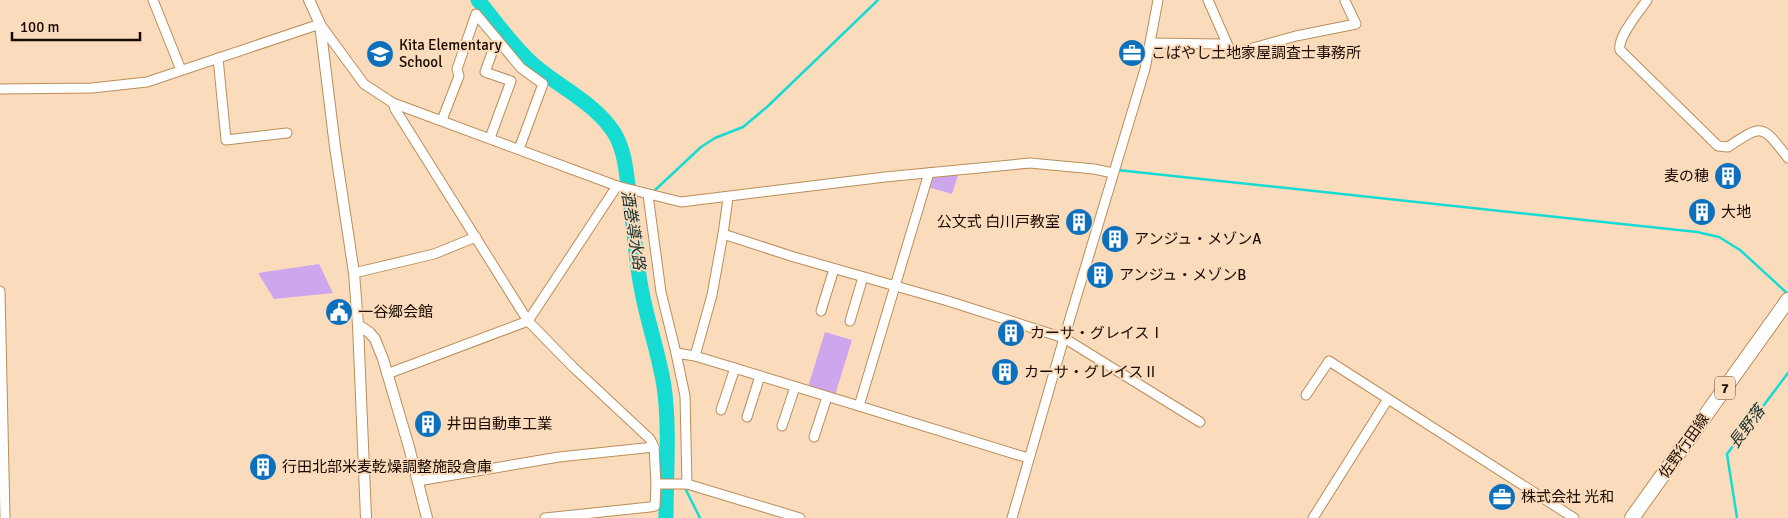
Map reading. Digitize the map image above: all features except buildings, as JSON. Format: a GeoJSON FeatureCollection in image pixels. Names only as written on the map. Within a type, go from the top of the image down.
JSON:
{"type":"FeatureCollection","features":[{"type":"Feature","properties":{"kind":"main road","name":"佐野行田線"},"geometry":{"type":"LineString","coordinates":[[1632,518],[1787,303]]}},
{"type":"Feature","properties":{"kind":"street"},"geometry":{"type":"LineString","coordinates":[[153,0],[181,70]]}},
{"type":"Feature","properties":{"kind":"street"},"geometry":{"type":"LineString","coordinates":[[309,0],[320,24],[364,84],[394,103],[619,187],[681,202],[1030,163],[1094,169],[1113,173]]}},
{"type":"Feature","properties":{"kind":"street"},"geometry":{"type":"LineString","coordinates":[[1012,518],[1028,458],[1145,69],[1158,0]]}},
{"type":"Feature","properties":{"kind":"street"},"geometry":{"type":"LineString","coordinates":[[1208,0],[1229,48]]}},
{"type":"Feature","properties":{"kind":"street"},"geometry":{"type":"LineString","coordinates":[[1151,43],[1221,44],[1235,53],[1296,36],[1356,24],[1346,0]]}},
{"type":"Feature","properties":{"kind":"street"},"geometry":{"type":"LineString","coordinates":[[1647,0],[1623,36],[1619,45],[1620,50],[1718,146],[1728,147],[1751,131],[1760,131],[1769,135],[1788,158]]}},
{"type":"Feature","properties":{"kind":"street"},"geometry":{"type":"LineString","coordinates":[[442,120],[459,76],[457,69],[476,14],[521,68],[543,84],[519,149]]}},
{"type":"Feature","properties":{"kind":"street"},"geometry":{"type":"LineString","coordinates":[[0,89],[92,88],[147,82],[320,24]]}},
{"type":"Feature","properties":{"kind":"street"},"geometry":{"type":"LineString","coordinates":[[320,24],[335,147],[354,273],[358,324],[366,518]]}},
{"type":"Feature","properties":{"kind":"street"},"geometry":{"type":"LineString","coordinates":[[490,138],[511,81],[485,72],[496,38]]}},
{"type":"Feature","properties":{"kind":"street"},"geometry":{"type":"LineString","coordinates":[[218,58],[226,140],[287,133]]}},
{"type":"Feature","properties":{"kind":"street"},"geometry":{"type":"LineString","coordinates":[[394,103],[395,109],[528,321],[574,368],[650,439],[654,447],[658,484],[655,506],[545,518]]}},
{"type":"Feature","properties":{"kind":"street"},"geometry":{"type":"LineString","coordinates":[[859,406],[929,173]]}},
{"type":"Feature","properties":{"kind":"street"},"geometry":{"type":"LineString","coordinates":[[387,374],[528,321],[619,187]]}},
{"type":"Feature","properties":{"kind":"street"},"geometry":{"type":"LineString","coordinates":[[648,194],[661,292],[685,396],[687,484]]}},
{"type":"Feature","properties":{"kind":"street"},"geometry":{"type":"LineString","coordinates":[[695,356],[712,295],[728,198]]}},
{"type":"Feature","properties":{"kind":"street"},"geometry":{"type":"LineString","coordinates":[[723,234],[1064,338],[1200,422]]}},
{"type":"Feature","properties":{"kind":"street"},"geometry":{"type":"LineString","coordinates":[[354,273],[434,254],[476,237]]}},
{"type":"Feature","properties":{"kind":"street"},"geometry":{"type":"LineString","coordinates":[[821,311],[834,268]]}},
{"type":"Feature","properties":{"kind":"street"},"geometry":{"type":"LineString","coordinates":[[850,321],[863,277]]}},
{"type":"Feature","properties":{"kind":"street"},"geometry":{"type":"LineString","coordinates":[[0,291],[3,518]]}},
{"type":"Feature","properties":{"kind":"street"},"geometry":{"type":"LineString","coordinates":[[358,324],[375,339],[418,480],[427,518]]}},
{"type":"Feature","properties":{"kind":"street"},"geometry":{"type":"LineString","coordinates":[[676,353],[695,356],[1028,458]]}},
{"type":"Feature","properties":{"kind":"street"},"geometry":{"type":"LineString","coordinates":[[1306,395],[1329,361],[1574,518]]}},
{"type":"Feature","properties":{"kind":"street"},"geometry":{"type":"LineString","coordinates":[[721,410],[735,368]]}},
{"type":"Feature","properties":{"kind":"street"},"geometry":{"type":"LineString","coordinates":[[747,417],[760,376]]}},
{"type":"Feature","properties":{"kind":"street"},"geometry":{"type":"LineString","coordinates":[[782,426],[795,387]]}},
{"type":"Feature","properties":{"kind":"street"},"geometry":{"type":"LineString","coordinates":[[814,437],[827,396]]}},
{"type":"Feature","properties":{"kind":"street"},"geometry":{"type":"LineString","coordinates":[[1313,518],[1388,399]]}},
{"type":"Feature","properties":{"kind":"street"},"geometry":{"type":"LineString","coordinates":[[418,480],[559,457],[654,447]]}},
{"type":"Feature","properties":{"kind":"street"},"geometry":{"type":"LineString","coordinates":[[658,484],[687,484],[800,518]]}},
{"type":"Feature","properties":{"kind":"shaded area"},"geometry":{"type":"Polygon","coordinates":[[[957,172],[958,175],[952,194],[928,187],[931,175],[957,172]]]}},
{"type":"Feature","properties":{"kind":"shaded area"},"geometry":{"type":"Polygon","coordinates":[[[319,264],[333,293],[274,299],[258,273],[319,264]]]}},
{"type":"Feature","properties":{"kind":"shaded area"},"geometry":{"type":"Polygon","coordinates":[[[825,332],[852,340],[835,395],[808,387],[825,332]]]}},
{"type":"Feature","properties":{"kind":"waterway","name":"酒巻導水路"},"geometry":{"type":"LineString","coordinates":[[478,0],[527,59],[586,103],[605,121],[617,138],[623,153],[641,289],[658,358],[666,402],[666,518]]}},
{"type":"Feature","properties":{"kind":"waterway"},"geometry":{"type":"LineString","coordinates":[[653,192],[701,147],[715,138],[743,127],[767,107],[878,0]]}},
{"type":"Feature","properties":{"kind":"waterway"},"geometry":{"type":"LineString","coordinates":[[1117,170],[1697,232],[1719,237],[1740,250],[1788,294]]}},
{"type":"Feature","properties":{"kind":"waterway","name":"長野落"},"geometry":{"type":"LineString","coordinates":[[1737,518],[1727,454],[1788,373]]}},
{"type":"Feature","properties":{"kind":"waterway"},"geometry":{"type":"LineString","coordinates":[[686,490],[700,518]]}},
{"type":"Feature","properties":{"kind":"place","name":"こばやし土地家屋調査士事務所"},"geometry":{"type":"Point","coordinates":[1132,53]}},
{"type":"Feature","properties":{"kind":"place","name":"Kita Elementary School"},"geometry":{"type":"Point","coordinates":[380,54]}},
{"type":"Feature","properties":{"kind":"place","name":"麦の穂"},"geometry":{"type":"Point","coordinates":[1728,176]}},
{"type":"Feature","properties":{"kind":"place","name":"大地"},"geometry":{"type":"Point","coordinates":[1702,212]}},
{"type":"Feature","properties":{"kind":"place","name":"公文式 白川戸教室"},"geometry":{"type":"Point","coordinates":[1079,222]}},
{"type":"Feature","properties":{"kind":"place","name":"アンジュ・メゾンA"},"geometry":{"type":"Point","coordinates":[1115,239]}},
{"type":"Feature","properties":{"kind":"place","name":"アンジュ・メゾンB"},"geometry":{"type":"Point","coordinates":[1100,275]}},
{"type":"Feature","properties":{"kind":"place","name":"一谷郷会館"},"geometry":{"type":"Point","coordinates":[339,312]}},
{"type":"Feature","properties":{"kind":"place","name":"カーサ・グレイスⅠ"},"geometry":{"type":"Point","coordinates":[1011,333]}},
{"type":"Feature","properties":{"kind":"place","name":"カーサ・グレイスⅡ"},"geometry":{"type":"Point","coordinates":[1005,372]}},
{"type":"Feature","properties":{"kind":"place","name":"井田自動車工業"},"geometry":{"type":"Point","coordinates":[428,424]}},
{"type":"Feature","properties":{"kind":"place","name":"行田北部米麦乾燥調整施設倉庫"},"geometry":{"type":"Point","coordinates":[263,467]}},
{"type":"Feature","properties":{"kind":"place","name":"株式会社 光和"},"geometry":{"type":"Point","coordinates":[1502,497]}}]}
